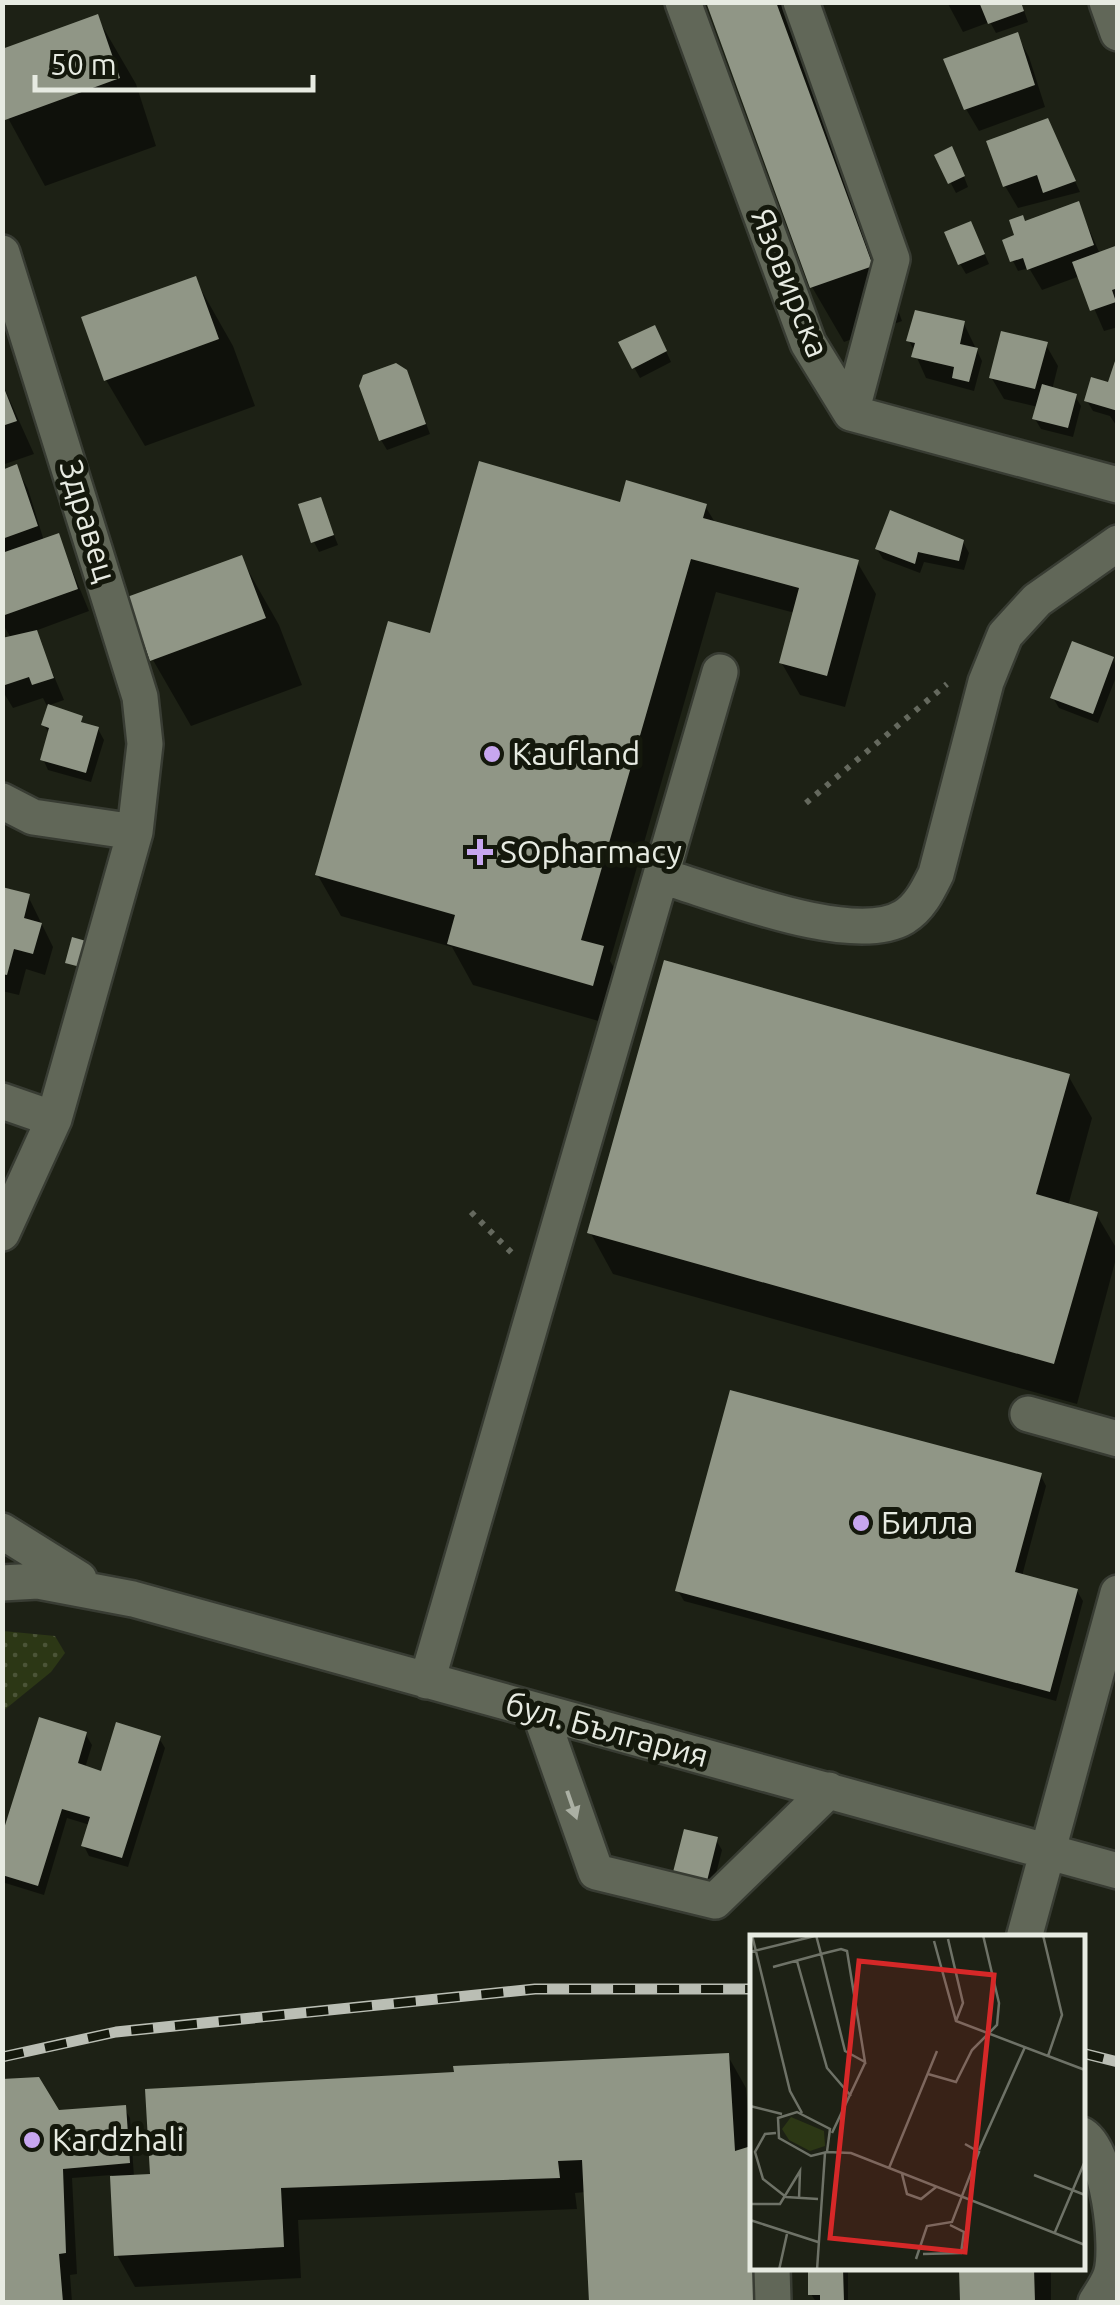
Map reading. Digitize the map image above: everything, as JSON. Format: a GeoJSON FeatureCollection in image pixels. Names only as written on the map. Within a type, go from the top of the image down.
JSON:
{"type":"FeatureCollection","features":[{"type":"Feature","properties":{"kind":"street","name":"Язовирска"},"geometry":{"type":"LineString","coordinates":[[683,2],[808,343],[851,413]]}},
{"type":"Feature","properties":{"kind":"street"},"geometry":{"type":"LineString","coordinates":[[801,2],[892,259],[851,413],[1118,485]]}},
{"type":"Feature","properties":{"kind":"street"},"geometry":{"type":"LineString","coordinates":[[1107,2],[1118,33]]}},
{"type":"Feature","properties":{"kind":"street","name":"Здравец"},"geometry":{"type":"LineString","coordinates":[[2,254],[140,697],[145,744],[134,832],[54,1120],[2,1232]]}},
{"type":"Feature","properties":{"kind":"street"},"geometry":{"type":"LineString","coordinates":[[662,876],[838,924],[872,927],[904,917],[926,896],[936,874],[986,682],[1005,635],[1037,600],[1118,543]]}},
{"type":"Feature","properties":{"kind":"street"},"geometry":{"type":"LineString","coordinates":[[427,1681],[720,672]]}},
{"type":"Feature","properties":{"kind":"street"},"geometry":{"type":"LineString","coordinates":[[2,801],[33,817],[134,832]]}},
{"type":"Feature","properties":{"kind":"street"},"geometry":{"type":"LineString","coordinates":[[2,1101],[54,1120]]}},
{"type":"Feature","properties":{"kind":"street"},"geometry":{"type":"LineString","coordinates":[[1028,1414],[1118,1439]]}},
{"type":"Feature","properties":{"kind":"street","name":"бул. България"},"geometry":{"type":"LineString","coordinates":[[2,1531],[97,1590]]}},
{"type":"Feature","properties":{"kind":"street","name":"бул. България"},"geometry":{"type":"LineString","coordinates":[[2,1583],[38,1582],[97,1590],[1118,1870]]}},
{"type":"Feature","properties":{"kind":"street"},"geometry":{"type":"LineString","coordinates":[[1025,1935],[1118,1593]]}},
{"type":"Feature","properties":{"kind":"street"},"geometry":{"type":"LineString","coordinates":[[540,1713],[596,1872],[714,1901],[829,1790]]}},
{"type":"Feature","properties":{"kind":"street"},"geometry":{"type":"LineString","coordinates":[[1085,2137],[1093,2141],[1109,2180],[1113,2272],[1096,2302]]}},
{"type":"Feature","properties":{"kind":"street"},"geometry":{"type":"LineString","coordinates":[[772,2270],[773,2302]]}},
{"type":"Feature","properties":{"kind":"path"},"geometry":{"type":"LineString","coordinates":[[806,802],[959,674]]}},
{"type":"Feature","properties":{"kind":"path"},"geometry":{"type":"LineString","coordinates":[[471,1212],[543,1285]]}},
{"type":"Feature","properties":{"kind":"green space"},"geometry":{"type":"Polygon","coordinates":[[[3,1631],[55,1636],[65,1653],[51,1672],[3,1711],[3,1631]]]}},
{"type":"Feature","properties":{"kind":"building"},"geometry":{"type":"Polygon","coordinates":[[[706,2],[776,2],[873,266],[810,288],[706,2]]]}},
{"type":"Feature","properties":{"kind":"building"},"geometry":{"type":"Polygon","coordinates":[[[979,2],[1021,2],[1024,11],[988,24],[979,2]]]}},
{"type":"Feature","properties":{"kind":"building"},"geometry":{"type":"Polygon","coordinates":[[[98,14],[120,78],[5,120],[2,49],[98,14]]]}},
{"type":"Feature","properties":{"kind":"building"},"geometry":{"type":"Polygon","coordinates":[[[1018,32],[1035,85],[964,110],[943,59],[1018,32]]]}},
{"type":"Feature","properties":{"kind":"building"},"geometry":{"type":"Polygon","coordinates":[[[1048,118],[1076,181],[1043,193],[1037,175],[1003,187],[986,141],[1048,118]]]}},
{"type":"Feature","properties":{"kind":"building"},"geometry":{"type":"Polygon","coordinates":[[[952,146],[965,176],[948,184],[934,155],[952,146]]]}},
{"type":"Feature","properties":{"kind":"building"},"geometry":{"type":"Polygon","coordinates":[[[1079,201],[1094,245],[1027,270],[1023,258],[1010,262],[1002,240],[1014,235],[1009,220],[1023,215],[1025,221],[1079,201]]]}},
{"type":"Feature","properties":{"kind":"building"},"geometry":{"type":"Polygon","coordinates":[[[971,221],[985,254],[958,265],[944,232],[971,221]]]}},
{"type":"Feature","properties":{"kind":"building"},"geometry":{"type":"Polygon","coordinates":[[[1118,245],[1118,288],[1112,290],[1116,302],[1090,311],[1072,262],[1118,245]]]}},
{"type":"Feature","properties":{"kind":"building"},"geometry":{"type":"Polygon","coordinates":[[[196,276],[219,339],[104,381],[81,317],[196,276]]]}},
{"type":"Feature","properties":{"kind":"building"},"geometry":{"type":"Polygon","coordinates":[[[915,310],[965,321],[960,344],[978,348],[969,382],[952,378],[954,367],[911,357],[915,343],[906,341],[915,310]]]}},
{"type":"Feature","properties":{"kind":"building"},"geometry":{"type":"Polygon","coordinates":[[[655,325],[667,351],[632,369],[618,342],[655,325]]]}},
{"type":"Feature","properties":{"kind":"building"},"geometry":{"type":"Polygon","coordinates":[[[1001,331],[1048,342],[1035,389],[989,378],[1001,331]]]}},
{"type":"Feature","properties":{"kind":"building"},"geometry":{"type":"Polygon","coordinates":[[[1118,352],[1118,411],[1084,401],[1091,377],[1108,382],[1118,352]]]}},
{"type":"Feature","properties":{"kind":"building"},"geometry":{"type":"Polygon","coordinates":[[[396,363],[407,370],[426,424],[379,441],[359,386],[363,375],[396,363]]]}},
{"type":"Feature","properties":{"kind":"building"},"geometry":{"type":"Polygon","coordinates":[[[2,383],[17,421],[2,426],[2,383]]]}},
{"type":"Feature","properties":{"kind":"building"},"geometry":{"type":"Polygon","coordinates":[[[1042,384],[1077,394],[1068,428],[1032,419],[1042,384]]]}},
{"type":"Feature","properties":{"kind":"building","name":"Kaufland"},"geometry":{"type":"Polygon","coordinates":[[[479,461],[620,502],[626,480],[707,504],[703,518],[859,560],[827,676],[779,663],[799,588],[691,559],[581,940],[604,946],[593,986],[447,944],[455,915],[315,875],[388,621],[430,633],[479,461]]]}},
{"type":"Feature","properties":{"kind":"building"},"geometry":{"type":"Polygon","coordinates":[[[17,464],[38,526],[2,539],[2,470],[17,464]]]}},
{"type":"Feature","properties":{"kind":"building"},"geometry":{"type":"Polygon","coordinates":[[[321,497],[334,535],[311,543],[298,504],[321,497]]]}},
{"type":"Feature","properties":{"kind":"building"},"geometry":{"type":"Polygon","coordinates":[[[890,510],[964,540],[959,561],[918,552],[915,564],[875,549],[890,510]]]}},
{"type":"Feature","properties":{"kind":"building"},"geometry":{"type":"Polygon","coordinates":[[[59,533],[78,589],[2,616],[2,553],[59,533]]]}},
{"type":"Feature","properties":{"kind":"building"},"geometry":{"type":"Polygon","coordinates":[[[242,555],[266,618],[150,661],[127,597],[242,555]]]}},
{"type":"Feature","properties":{"kind":"building"},"geometry":{"type":"Polygon","coordinates":[[[37,630],[54,678],[32,685],[29,677],[2,686],[2,638],[37,630]]]}},
{"type":"Feature","properties":{"kind":"building"},"geometry":{"type":"Polygon","coordinates":[[[1072,641],[1114,657],[1093,714],[1050,698],[1072,641]]]}},
{"type":"Feature","properties":{"kind":"building"},"geometry":{"type":"Polygon","coordinates":[[[48,704],[83,716],[81,722],[99,727],[86,773],[40,760],[49,728],[41,725],[48,704]]]}},
{"type":"Feature","properties":{"kind":"building"},"geometry":{"type":"Polygon","coordinates":[[[2,887],[30,894],[24,918],[42,923],[33,954],[14,949],[7,975],[2,974],[2,887]]]}},
{"type":"Feature","properties":{"kind":"building"},"geometry":{"type":"Polygon","coordinates":[[[72,937],[100,945],[92,970],[65,963],[72,937]]]}},
{"type":"Feature","properties":{"kind":"building"},"geometry":{"type":"Polygon","coordinates":[[[664,960],[1070,1074],[1036,1194],[1098,1212],[1054,1364],[587,1233],[664,960]]]}},
{"type":"Feature","properties":{"kind":"building","name":"Билла"},"geometry":{"type":"Polygon","coordinates":[[[730,1390],[1042,1473],[1015,1572],[1078,1589],[1050,1692],[675,1591],[730,1390]]]}},
{"type":"Feature","properties":{"kind":"building"},"geometry":{"type":"Polygon","coordinates":[[[39,1717],[87,1732],[78,1763],[101,1771],[116,1722],[161,1736],[122,1858],[81,1846],[90,1817],[62,1809],[38,1886],[2,1875],[2,1835],[39,1717]]]}},
{"type":"Feature","properties":{"kind":"building"},"geometry":{"type":"Polygon","coordinates":[[[684,1829],[718,1837],[706,1885],[672,1876],[684,1829]]]}},
{"type":"Feature","properties":{"kind":"building"},"geometry":{"type":"Polygon","coordinates":[[[729,2053],[735,2151],[750,2146],[750,2270],[757,2270],[758,2302],[589,2302],[582,2160],[558,2161],[560,2178],[281,2188],[284,2247],[114,2256],[110,2176],[150,2174],[145,2089],[454,2072],[453,2066],[729,2053]]]}},
{"type":"Feature","properties":{"kind":"building","name":"Kardzhali"},"geometry":{"type":"Polygon","coordinates":[[[39,2077],[59,2110],[126,2105],[130,2163],[63,2169],[66,2253],[59,2254],[63,2302],[2,2302],[2,2079],[39,2077]]]}},
{"type":"Feature","properties":{"kind":"building"},"geometry":{"type":"Polygon","coordinates":[[[808,2270],[843,2270],[844,2302],[820,2302],[820,2295],[808,2295],[808,2270]]]}},
{"type":"Feature","properties":{"kind":"building"},"geometry":{"type":"Polygon","coordinates":[[[959,2270],[1034,2270],[1035,2302],[960,2302],[959,2270]]]}},
{"type":"Feature","properties":{"kind":"railway"},"geometry":{"type":"LineString","coordinates":[[2,2057],[116,2032],[535,1989],[750,1989]]}},
{"type":"Feature","properties":{"kind":"railway"},"geometry":{"type":"LineString","coordinates":[[1085,2054],[1118,2062]]}},
{"type":"Feature","properties":{"kind":"place","name":"Kaufland"},"geometry":{"type":"Point","coordinates":[492,754]}},
{"type":"Feature","properties":{"kind":"place","name":"SOpharmacy"},"geometry":{"type":"Point","coordinates":[480,852]}},
{"type":"Feature","properties":{"kind":"place","name":"Билла"},"geometry":{"type":"Point","coordinates":[861,1523]}},
{"type":"Feature","properties":{"kind":"place","name":"Kardzhali"},"geometry":{"type":"Point","coordinates":[32,2140]}}]}
